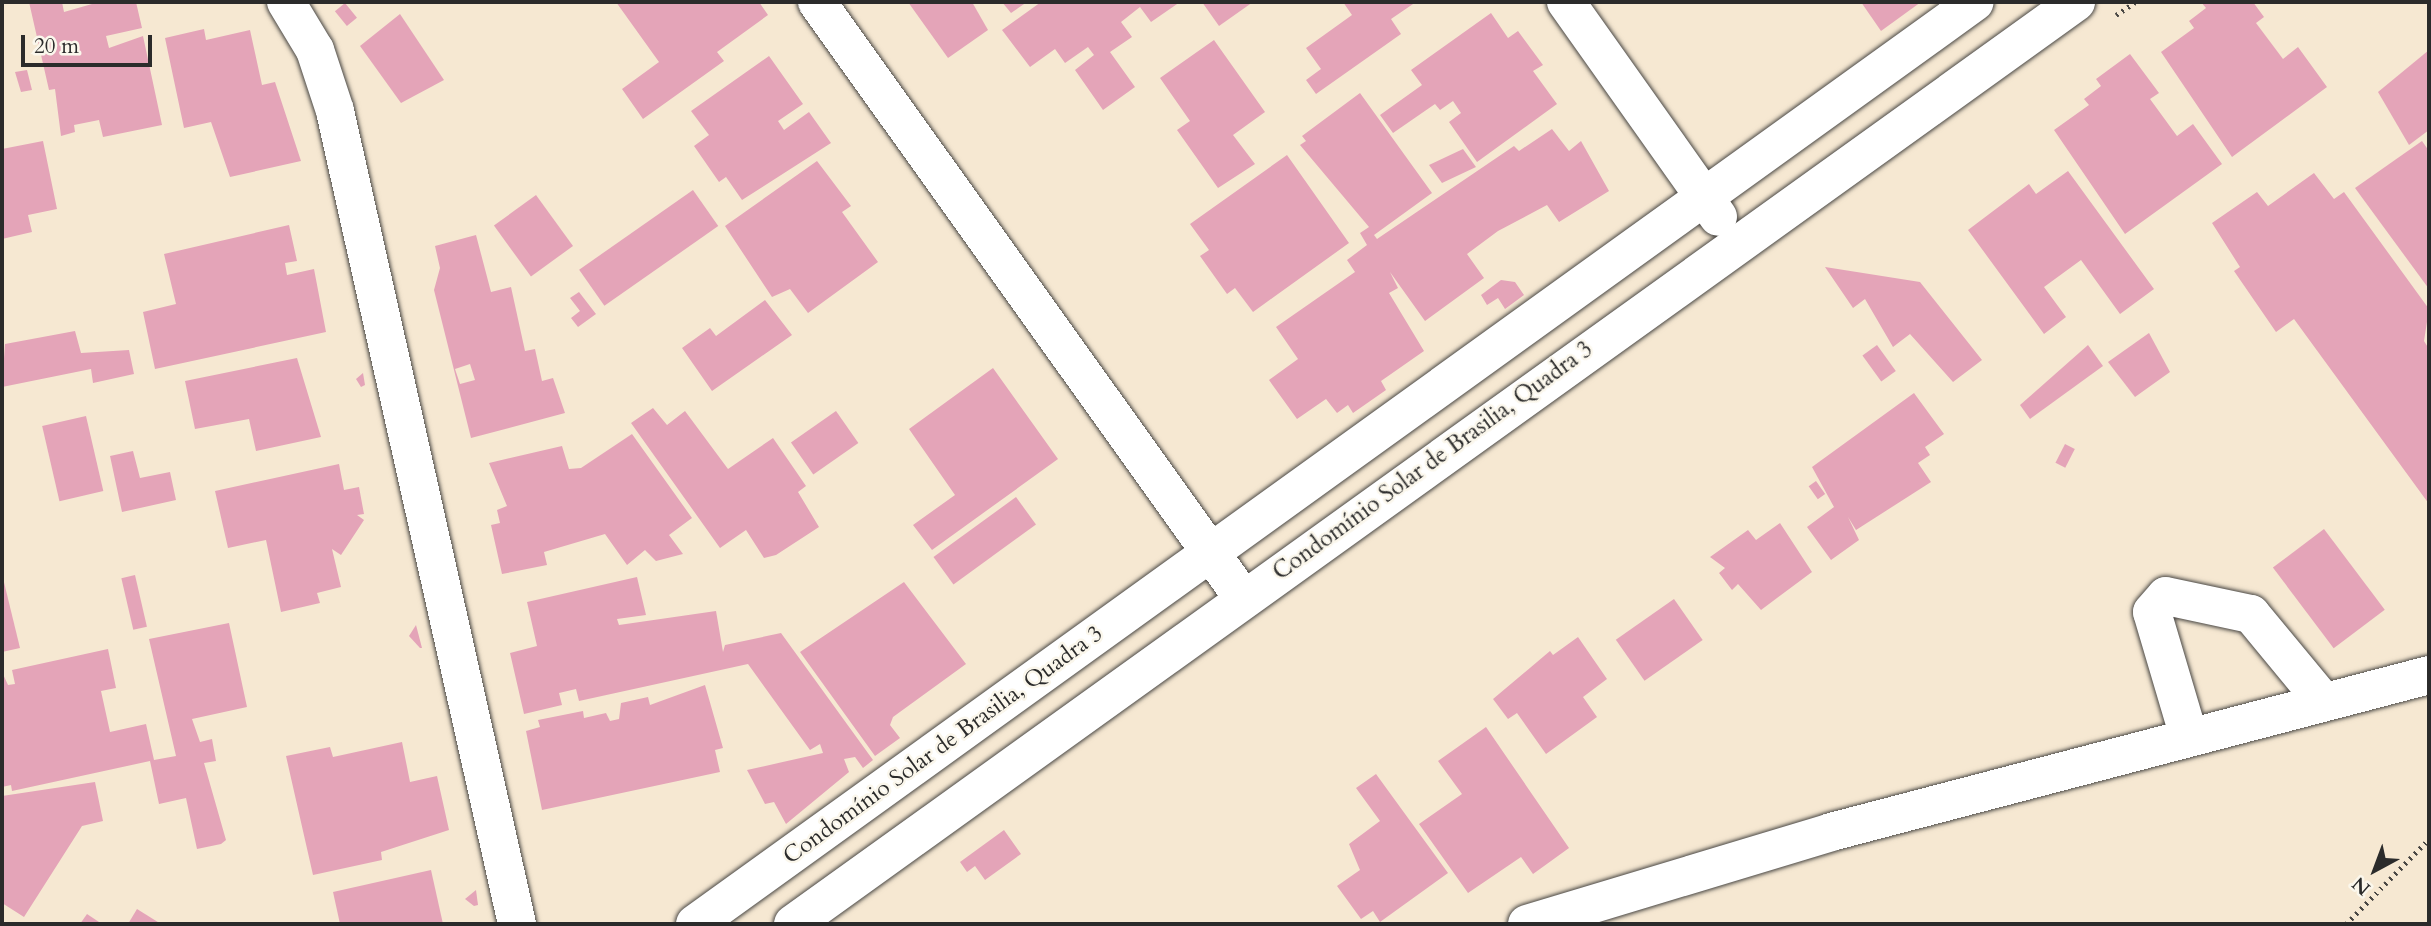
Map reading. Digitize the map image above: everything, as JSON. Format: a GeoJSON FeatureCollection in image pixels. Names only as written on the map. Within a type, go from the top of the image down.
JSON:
{"type":"FeatureCollection","features":[{"type":"Feature","properties":{"kind":"street"},"geometry":{"type":"LineString","coordinates":[[286,2],[315,50],[335,111],[517,924]]}},
{"type":"Feature","properties":{"kind":"street"},"geometry":{"type":"LineString","coordinates":[[817,2],[1242,598]]}},
{"type":"Feature","properties":{"kind":"street"},"geometry":{"type":"LineString","coordinates":[[1566,2],[1737,243]]}},
{"type":"Feature","properties":{"kind":"street","name":"Condomínio Solar de Brasilia, Quadra 3"},"geometry":{"type":"LineString","coordinates":[[695,924],[1975,2]]}},
{"type":"Feature","properties":{"kind":"street","name":"Condomínio Solar de Brasilia, Quadra 3"},"geometry":{"type":"LineString","coordinates":[[793,924],[1242,598],[2076,2]]}},
{"type":"Feature","properties":{"kind":"street"},"geometry":{"type":"LineString","coordinates":[[2189,737],[2152,612],[2166,596],[2251,614],[2323,701]]}},
{"type":"Feature","properties":{"kind":"street"},"geometry":{"type":"LineString","coordinates":[[1527,924],[2189,737],[2429,675]]}},
{"type":"Feature","properties":{"kind":"street"},"geometry":{"type":"LineString","coordinates":[[1563,924],[1618,897]]}},
{"type":"Feature","properties":{"kind":"path"},"geometry":{"type":"LineString","coordinates":[[2346,924],[2429,839]]}},
{"type":"Feature","properties":{"kind":"building"},"geometry":{"type":"Polygon","coordinates":[[[29,2],[62,2],[64,12],[99,2],[136,2],[142,28],[106,36],[109,48],[143,36],[162,125],[103,137],[99,120],[74,125],[75,132],[61,136],[55,89],[49,90],[29,2]]]}},
{"type":"Feature","properties":{"kind":"building"},"geometry":{"type":"Polygon","coordinates":[[[616,2],[759,2],[768,15],[717,52],[724,61],[643,119],[622,89],[659,62],[616,2]]]}},
{"type":"Feature","properties":{"kind":"building"},"geometry":{"type":"Polygon","coordinates":[[[908,2],[972,2],[988,30],[948,58],[908,2]]]}},
{"type":"Feature","properties":{"kind":"building"},"geometry":{"type":"Polygon","coordinates":[[[1002,2],[1027,2],[1011,13],[1002,2]]]}},
{"type":"Feature","properties":{"kind":"building"},"geometry":{"type":"Polygon","coordinates":[[[1041,2],[1180,2],[1151,22],[1140,7],[1121,22],[1132,37],[1110,52],[1135,87],[1103,110],[1075,70],[1094,55],[1088,47],[1065,63],[1055,49],[1030,67],[1002,30],[1041,2]]]}},
{"type":"Feature","properties":{"kind":"building"},"geometry":{"type":"Polygon","coordinates":[[[1202,2],[1253,2],[1219,26],[1202,2]]]}},
{"type":"Feature","properties":{"kind":"building"},"geometry":{"type":"Polygon","coordinates":[[[1343,2],[1416,2],[1391,19],[1401,34],[1316,94],[1306,80],[1321,69],[1306,48],[1352,15],[1343,2]]]}},
{"type":"Feature","properties":{"kind":"building"},"geometry":{"type":"Polygon","coordinates":[[[1861,2],[1921,2],[1881,31],[1861,2]]]}},
{"type":"Feature","properties":{"kind":"building"},"geometry":{"type":"Polygon","coordinates":[[[2201,2],[2253,2],[2264,17],[2256,23],[2283,59],[2298,47],[2327,87],[2232,157],[2161,52],[2194,28],[2189,21],[2206,8],[2201,2]]]}},
{"type":"Feature","properties":{"kind":"building"},"geometry":{"type":"Polygon","coordinates":[[[345,3],[357,18],[347,26],[335,11],[345,3]]]}},
{"type":"Feature","properties":{"kind":"building"},"geometry":{"type":"Polygon","coordinates":[[[1491,13],[1508,38],[1518,31],[1543,65],[1533,71],[1557,104],[1477,162],[1449,122],[1461,113],[1453,101],[1440,110],[1435,104],[1393,133],[1380,115],[1422,85],[1411,70],[1491,13]]]}},
{"type":"Feature","properties":{"kind":"building"},"geometry":{"type":"Polygon","coordinates":[[[400,14],[444,80],[401,103],[360,46],[400,14]]]}},
{"type":"Feature","properties":{"kind":"building"},"geometry":{"type":"Polygon","coordinates":[[[204,29],[206,40],[250,30],[262,85],[275,82],[301,161],[230,177],[211,122],[184,128],[165,38],[204,29]]]}},
{"type":"Feature","properties":{"kind":"building"},"geometry":{"type":"Polygon","coordinates":[[[1214,40],[1265,112],[1233,135],[1255,164],[1218,188],[1177,130],[1190,121],[1160,78],[1214,40]]]}},
{"type":"Feature","properties":{"kind":"building"},"geometry":{"type":"Polygon","coordinates":[[[2429,50],[2429,130],[2409,145],[2378,92],[2429,50]]]}},
{"type":"Feature","properties":{"kind":"building"},"geometry":{"type":"Polygon","coordinates":[[[2130,54],[2159,93],[2150,99],[2177,136],[2193,124],[2222,164],[2125,234],[2054,130],[2089,105],[2084,99],[2101,86],[2096,79],[2130,54]]]}},
{"type":"Feature","properties":{"kind":"building"},"geometry":{"type":"Polygon","coordinates":[[[769,56],[803,104],[778,121],[784,130],[809,112],[831,143],[742,200],[726,177],[719,182],[694,146],[709,135],[691,111],[769,56]]]}},
{"type":"Feature","properties":{"kind":"building"},"geometry":{"type":"Polygon","coordinates":[[[27,70],[32,90],[21,92],[15,72],[27,70]]]}},
{"type":"Feature","properties":{"kind":"building"},"geometry":{"type":"Polygon","coordinates":[[[1360,93],[1432,193],[1374,235],[1377,239],[1514,146],[1519,151],[1552,129],[1569,151],[1581,141],[1609,191],[1559,222],[1547,205],[1498,231],[1467,254],[1484,278],[1425,321],[1390,272],[1398,288],[1389,293],[1424,351],[1381,381],[1386,390],[1353,413],[1348,405],[1337,413],[1326,399],[1297,419],[1269,380],[1298,359],[1276,327],[1355,272],[1347,260],[1367,245],[1360,233],[1369,227],[1300,145],[1306,141],[1302,136],[1360,93]]]}},
{"type":"Feature","properties":{"kind":"building"},"geometry":{"type":"Polygon","coordinates":[[[43,141],[57,209],[28,215],[32,232],[2,239],[2,149],[43,141]]]}},
{"type":"Feature","properties":{"kind":"building"},"geometry":{"type":"Polygon","coordinates":[[[2422,141],[2429,151],[2429,289],[2355,188],[2422,141]]]}},
{"type":"Feature","properties":{"kind":"building"},"geometry":{"type":"Polygon","coordinates":[[[1463,149],[1476,167],[1442,183],[1429,165],[1463,149]]]}},
{"type":"Feature","properties":{"kind":"building"},"geometry":{"type":"Polygon","coordinates":[[[1287,155],[1349,243],[1253,312],[1235,288],[1227,294],[1200,256],[1209,250],[1190,224],[1287,155]]]}},
{"type":"Feature","properties":{"kind":"building"},"geometry":{"type":"Polygon","coordinates":[[[817,161],[851,206],[842,212],[878,262],[808,313],[790,289],[772,297],[725,226],[817,161]]]}},
{"type":"Feature","properties":{"kind":"building"},"geometry":{"type":"Polygon","coordinates":[[[2068,171],[2154,289],[2120,314],[2081,260],[2044,287],[2066,317],[2044,334],[1968,230],[2029,184],[2036,194],[2068,171]]]}},
{"type":"Feature","properties":{"kind":"building"},"geometry":{"type":"Polygon","coordinates":[[[2314,173],[2334,199],[2344,192],[2429,309],[2424,341],[2429,349],[2429,504],[2294,319],[2276,332],[2234,271],[2240,267],[2212,223],[2257,192],[2268,206],[2314,173]]]}},
{"type":"Feature","properties":{"kind":"building"},"geometry":{"type":"Polygon","coordinates":[[[693,190],[718,226],[604,306],[579,270],[693,190]]]}},
{"type":"Feature","properties":{"kind":"building"},"geometry":{"type":"Polygon","coordinates":[[[536,195],[573,246],[531,277],[494,226],[536,195]]]}},
{"type":"Feature","properties":{"kind":"building"},"geometry":{"type":"Polygon","coordinates":[[[289,225],[297,261],[285,263],[287,275],[314,269],[326,332],[155,369],[143,312],[176,304],[164,254],[289,225]]]}},
{"type":"Feature","properties":{"kind":"building"},"geometry":{"type":"Polygon","coordinates":[[[476,235],[491,292],[511,287],[525,351],[535,349],[542,381],[553,378],[565,413],[471,438],[434,290],[440,268],[435,246],[476,235]],[[470,364],[455,369],[460,384],[475,380],[470,364]]]}},
{"type":"Feature","properties":{"kind":"building"},"geometry":{"type":"Polygon","coordinates":[[[1825,267],[1920,282],[1982,360],[1953,382],[1910,334],[1893,347],[1865,299],[1853,308],[1825,267]]]}},
{"type":"Feature","properties":{"kind":"building"},"geometry":{"type":"Polygon","coordinates":[[[1501,280],[1515,282],[1524,295],[1505,309],[1498,298],[1487,305],[1481,295],[1501,280]]]}},
{"type":"Feature","properties":{"kind":"building"},"geometry":{"type":"Polygon","coordinates":[[[579,292],[596,314],[578,327],[571,318],[580,311],[570,298],[579,292]]]}},
{"type":"Feature","properties":{"kind":"building"},"geometry":{"type":"Polygon","coordinates":[[[765,300],[792,335],[712,391],[682,348],[710,328],[716,336],[765,300]]]}},
{"type":"Feature","properties":{"kind":"building"},"geometry":{"type":"Polygon","coordinates":[[[75,331],[81,353],[129,350],[134,374],[93,383],[91,369],[2,387],[5,344],[75,331]]]}},
{"type":"Feature","properties":{"kind":"building"},"geometry":{"type":"Polygon","coordinates":[[[2149,333],[2170,372],[2135,397],[2108,362],[2149,333]]]}},
{"type":"Feature","properties":{"kind":"building"},"geometry":{"type":"Polygon","coordinates":[[[1877,345],[1896,371],[1881,381],[1862,356],[1877,345]]]}},
{"type":"Feature","properties":{"kind":"building"},"geometry":{"type":"Polygon","coordinates":[[[2088,345],[2103,366],[2030,419],[2020,405],[2088,345]]]}},
{"type":"Feature","properties":{"kind":"building"},"geometry":{"type":"Polygon","coordinates":[[[297,358],[321,437],[256,451],[249,419],[195,429],[185,381],[297,358]]]}},
{"type":"Feature","properties":{"kind":"building"},"geometry":{"type":"Polygon","coordinates":[[[993,368],[1058,459],[932,550],[913,525],[955,495],[909,429],[993,368]]]}},
{"type":"Feature","properties":{"kind":"building"},"geometry":{"type":"Polygon","coordinates":[[[363,373],[365,385],[361,387],[356,379],[363,373]]]}},
{"type":"Feature","properties":{"kind":"building"},"geometry":{"type":"Polygon","coordinates":[[[1914,393],[1944,434],[1925,447],[1930,455],[1918,463],[1931,482],[1856,530],[1848,517],[1859,540],[1831,560],[1807,527],[1834,507],[1812,467],[1914,393]]]}},
{"type":"Feature","properties":{"kind":"building"},"geometry":{"type":"Polygon","coordinates":[[[653,408],[667,425],[685,411],[728,469],[773,438],[806,486],[798,492],[819,527],[776,555],[764,558],[746,530],[720,548],[631,423],[653,408]]]}},
{"type":"Feature","properties":{"kind":"building"},"geometry":{"type":"Polygon","coordinates":[[[836,411],[858,443],[813,474],[791,443],[836,411]]]}},
{"type":"Feature","properties":{"kind":"building"},"geometry":{"type":"Polygon","coordinates":[[[86,416],[103,491],[59,501],[42,426],[86,416]]]}},
{"type":"Feature","properties":{"kind":"building"},"geometry":{"type":"Polygon","coordinates":[[[632,434],[692,518],[669,535],[683,554],[656,561],[645,550],[627,565],[605,534],[544,552],[547,565],[502,574],[491,525],[500,523],[497,510],[507,506],[489,463],[562,446],[569,469],[581,468],[632,434]]]}},
{"type":"Feature","properties":{"kind":"building"},"geometry":{"type":"Polygon","coordinates":[[[2065,444],[2075,449],[2065,468],[2055,463],[2065,444]]]}},
{"type":"Feature","properties":{"kind":"building"},"geometry":{"type":"Polygon","coordinates":[[[133,451],[140,478],[170,472],[176,500],[122,512],[110,456],[133,451]]]}},
{"type":"Feature","properties":{"kind":"building"},"geometry":{"type":"Polygon","coordinates":[[[339,464],[344,490],[359,487],[364,514],[357,515],[364,520],[341,555],[332,549],[341,587],[317,593],[320,603],[281,612],[266,540],[228,548],[215,491],[339,464]]]}},
{"type":"Feature","properties":{"kind":"building"},"geometry":{"type":"Polygon","coordinates":[[[1816,481],[1825,494],[1818,499],[1809,486],[1816,481]]]}},
{"type":"Feature","properties":{"kind":"building"},"geometry":{"type":"Polygon","coordinates":[[[1016,497],[1036,525],[953,584],[933,557],[1016,497]]]}},
{"type":"Feature","properties":{"kind":"building"},"geometry":{"type":"Polygon","coordinates":[[[1780,523],[1812,572],[1761,610],[1738,584],[1732,590],[1719,573],[1725,568],[1710,557],[1748,530],[1756,540],[1780,523]]]}},
{"type":"Feature","properties":{"kind":"building"},"geometry":{"type":"Polygon","coordinates":[[[2324,529],[2385,610],[2334,648],[2273,568],[2324,529]]]}},
{"type":"Feature","properties":{"kind":"building"},"geometry":{"type":"Polygon","coordinates":[[[2,574],[20,648],[2,652],[2,574]]]}},
{"type":"Feature","properties":{"kind":"building"},"geometry":{"type":"Polygon","coordinates":[[[135,575],[147,627],[133,630],[121,578],[135,575]]]}},
{"type":"Feature","properties":{"kind":"building"},"geometry":{"type":"Polygon","coordinates":[[[637,577],[646,615],[617,619],[619,625],[716,611],[723,652],[725,645],[781,633],[873,760],[863,768],[855,757],[844,759],[849,772],[786,824],[774,802],[765,804],[747,770],[823,753],[820,744],[810,750],[748,664],[579,701],[576,689],[559,693],[562,705],[524,714],[510,653],[537,646],[527,602],[637,577]]]}},
{"type":"Feature","properties":{"kind":"building"},"geometry":{"type":"Polygon","coordinates":[[[904,582],[966,664],[893,717],[890,725],[900,738],[875,756],[800,652],[904,582]]]}},
{"type":"Feature","properties":{"kind":"building"},"geometry":{"type":"Polygon","coordinates":[[[1674,599],[1703,640],[1645,681],[1616,640],[1674,599]]]}},
{"type":"Feature","properties":{"kind":"building"},"geometry":{"type":"Polygon","coordinates":[[[229,623],[247,707],[192,719],[200,742],[212,739],[216,761],[204,763],[226,840],[221,844],[197,849],[186,798],[159,804],[150,761],[12,791],[11,785],[2,787],[2,672],[8,685],[15,684],[12,670],[108,649],[116,688],[101,691],[110,732],[146,724],[154,760],[176,756],[149,639],[229,623]]]}},
{"type":"Feature","properties":{"kind":"building"},"geometry":{"type":"Polygon","coordinates":[[[416,625],[422,648],[409,636],[416,625]]]}},
{"type":"Feature","properties":{"kind":"building"},"geometry":{"type":"Polygon","coordinates":[[[1578,637],[1607,679],[1583,697],[1597,717],[1546,754],[1517,713],[1508,719],[1493,699],[1550,651],[1553,655],[1578,637]]]}},
{"type":"Feature","properties":{"kind":"building"},"geometry":{"type":"Polygon","coordinates":[[[705,685],[723,748],[715,750],[720,772],[542,810],[526,731],[540,727],[538,720],[583,711],[584,718],[606,713],[610,721],[619,719],[621,703],[648,697],[650,705],[705,685]]]}},
{"type":"Feature","properties":{"kind":"building"},"geometry":{"type":"Polygon","coordinates":[[[1486,727],[1569,848],[1533,874],[1521,857],[1468,893],[1419,824],[1462,794],[1438,761],[1486,727]]]}},
{"type":"Feature","properties":{"kind":"building"},"geometry":{"type":"Polygon","coordinates":[[[402,742],[410,782],[437,776],[449,830],[381,852],[382,860],[313,875],[286,756],[330,747],[333,757],[402,742]]]}},
{"type":"Feature","properties":{"kind":"building"},"geometry":{"type":"Polygon","coordinates":[[[1376,774],[1448,873],[1380,922],[1373,911],[1361,919],[1337,886],[1360,870],[1349,844],[1380,821],[1356,788],[1376,774]]]}},
{"type":"Feature","properties":{"kind":"building"},"geometry":{"type":"Polygon","coordinates":[[[95,782],[103,821],[82,826],[24,917],[2,903],[2,796],[95,782]]]}},
{"type":"Feature","properties":{"kind":"building"},"geometry":{"type":"Polygon","coordinates":[[[1004,830],[1021,854],[985,880],[975,866],[967,872],[960,862],[1004,830]]]}},
{"type":"Feature","properties":{"kind":"building"},"geometry":{"type":"Polygon","coordinates":[[[431,870],[443,924],[340,924],[333,892],[431,870]]]}},
{"type":"Feature","properties":{"kind":"building"},"geometry":{"type":"Polygon","coordinates":[[[476,890],[478,905],[474,906],[465,899],[476,890]]]}},
{"type":"Feature","properties":{"kind":"building"},"geometry":{"type":"Polygon","coordinates":[[[137,909],[161,924],[128,924],[137,909]]]}},
{"type":"Feature","properties":{"kind":"building"},"geometry":{"type":"Polygon","coordinates":[[[87,914],[102,924],[80,924],[87,914]]]}}]}
